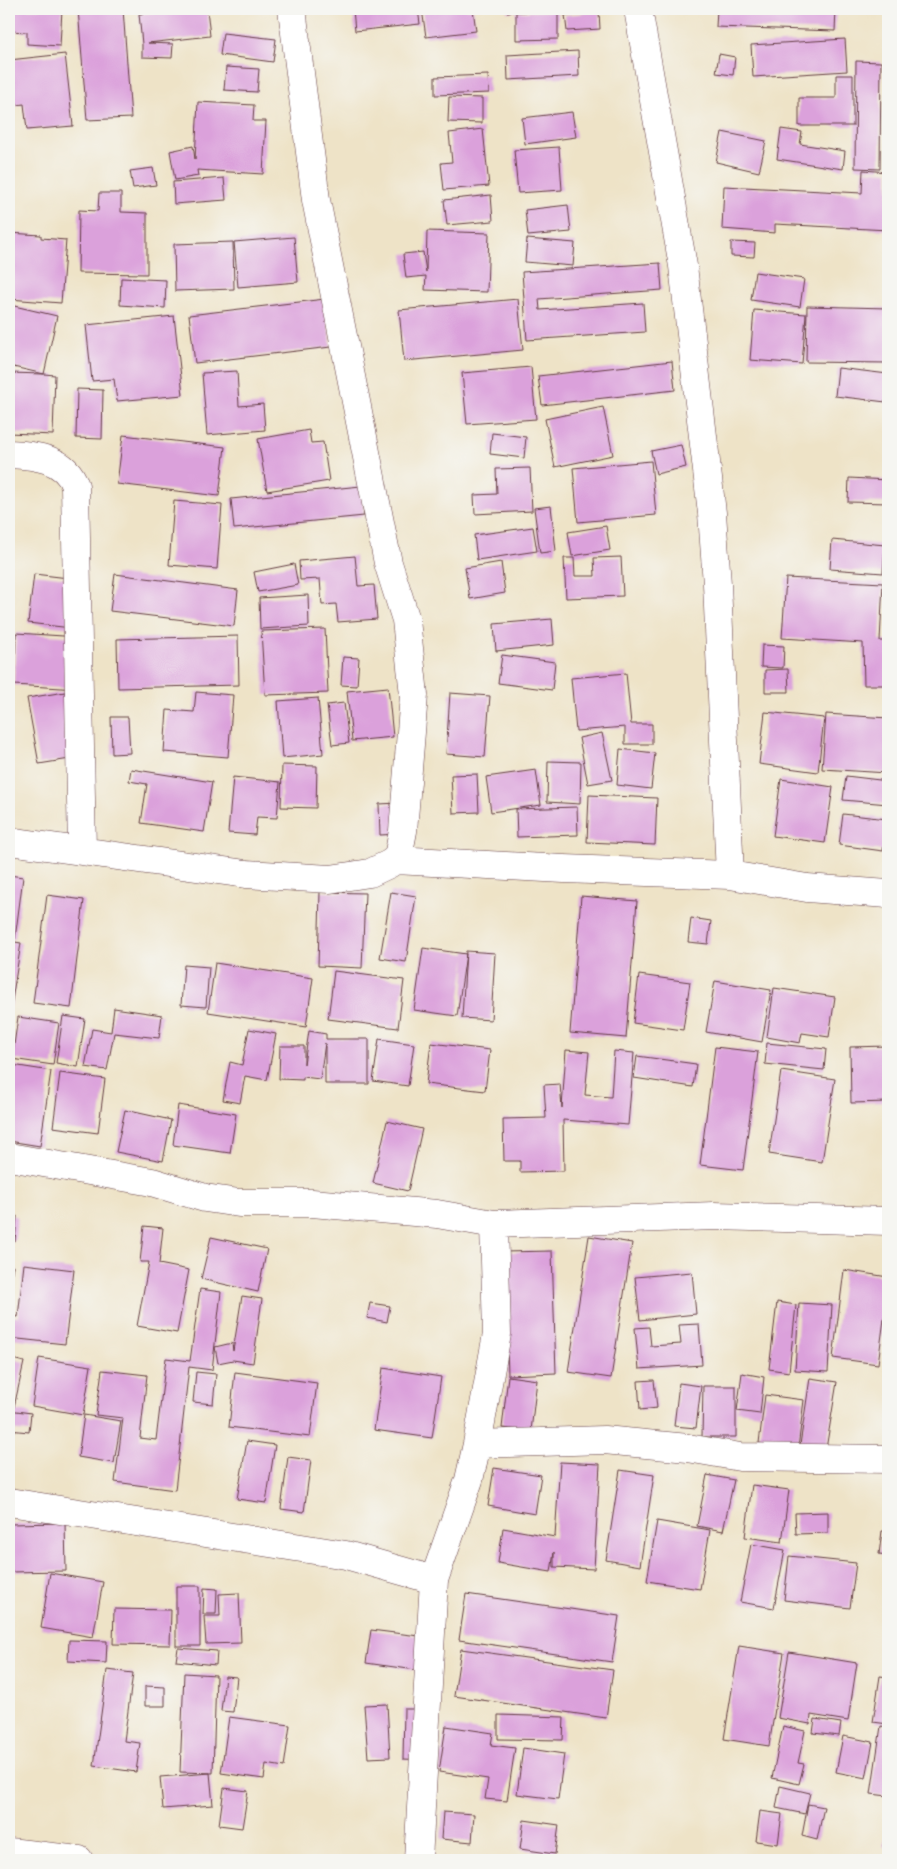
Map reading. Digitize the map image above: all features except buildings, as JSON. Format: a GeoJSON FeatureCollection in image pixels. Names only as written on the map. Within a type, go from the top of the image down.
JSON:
{"type":"FeatureCollection","features":[{"type":"Feature","properties":{"kind":"street"},"geometry":{"type":"LineString","coordinates":[[292,9],[316,200],[388,563],[406,620],[414,695],[403,831],[399,852],[395,860]]}},
{"type":"Feature","properties":{"kind":"street"},"geometry":{"type":"LineString","coordinates":[[638,9],[683,266],[712,513],[730,875]]}},
{"type":"Feature","properties":{"kind":"street"},"geometry":{"type":"LineString","coordinates":[[9,454],[39,456],[57,464],[70,473],[75,486],[82,851]]}},
{"type":"Feature","properties":{"kind":"street"},"geometry":{"type":"LineString","coordinates":[[9,841],[246,874],[325,879],[370,873],[395,860],[564,870],[730,875],[807,888],[888,894]]}},
{"type":"Feature","properties":{"kind":"street"},"geometry":{"type":"LineString","coordinates":[[9,1157],[152,1182],[205,1198],[239,1203],[312,1203],[437,1214],[494,1224],[714,1216],[888,1221]]}},
{"type":"Feature","properties":{"kind":"street"},"geometry":{"type":"LineString","coordinates":[[418,1860],[434,1580],[469,1480],[497,1334],[494,1224]]}},
{"type":"Feature","properties":{"kind":"street"},"geometry":{"type":"LineString","coordinates":[[477,1444],[604,1440],[688,1448],[740,1457],[888,1459]]}},
{"type":"Feature","properties":{"kind":"street"},"geometry":{"type":"LineString","coordinates":[[9,1502],[346,1555],[434,1580]]}},
{"type":"Feature","properties":{"kind":"street"},"geometry":{"type":"LineString","coordinates":[[9,1852],[79,1860]]}}]}
